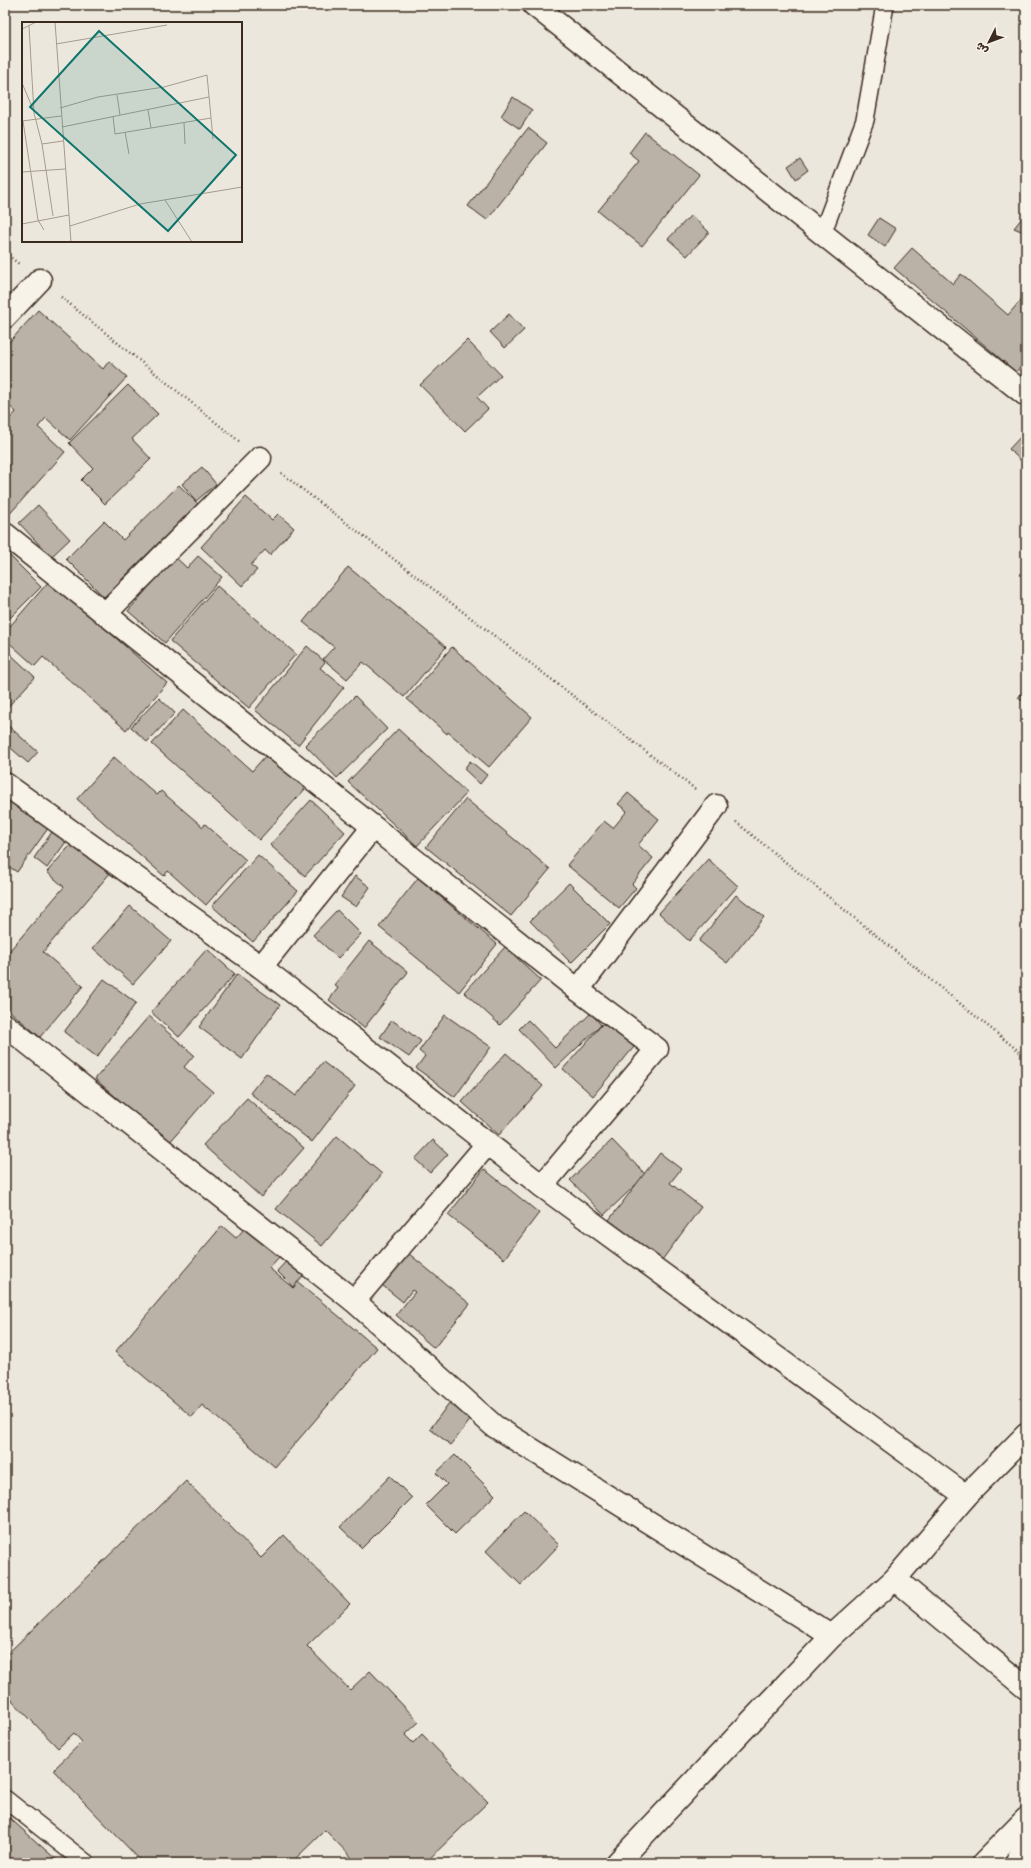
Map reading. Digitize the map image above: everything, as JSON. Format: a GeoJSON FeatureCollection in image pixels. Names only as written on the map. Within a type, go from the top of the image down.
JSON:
{"type":"FeatureCollection","features":[{"type":"Feature","properties":{"kind":"street"},"geometry":{"type":"LineString","coordinates":[[534,5],[1026,396]]}},
{"type":"Feature","properties":{"kind":"street"},"geometry":{"type":"LineString","coordinates":[[5,317],[40,280]]}},
{"type":"Feature","properties":{"kind":"street"},"geometry":{"type":"LineString","coordinates":[[105,614],[260,458]]}},
{"type":"Feature","properties":{"kind":"street"},"geometry":{"type":"LineString","coordinates":[[5,534],[578,990],[657,1049],[542,1186]]}},
{"type":"Feature","properties":{"kind":"street"},"geometry":{"type":"LineString","coordinates":[[5,784],[262,967],[542,1186],[966,1496]]}},
{"type":"Feature","properties":{"kind":"street"},"geometry":{"type":"LineString","coordinates":[[578,990],[716,806]]}},
{"type":"Feature","properties":{"kind":"street"},"geometry":{"type":"LineString","coordinates":[[262,967],[373,828]]}},
{"type":"Feature","properties":{"kind":"street"},"geometry":{"type":"LineString","coordinates":[[5,1025],[354,1301],[494,1426],[832,1636]]}},
{"type":"Feature","properties":{"kind":"street"},"geometry":{"type":"LineString","coordinates":[[354,1301],[488,1143]]}},
{"type":"Feature","properties":{"kind":"street"},"geometry":{"type":"LineString","coordinates":[[617,1863],[832,1636],[895,1579],[966,1496],[1026,1435]]}},
{"type":"Feature","properties":{"kind":"street"},"geometry":{"type":"LineString","coordinates":[[895,1579],[1026,1688]]}},
{"type":"Feature","properties":{"kind":"street"},"geometry":{"type":"LineString","coordinates":[[983,1863],[1026,1819]]}},
{"type":"Feature","properties":{"kind":"street"},"geometry":{"type":"LineString","coordinates":[[1016,1863],[1026,1844]]}},
{"type":"Feature","properties":{"kind":"lane"},"geometry":{"type":"LineString","coordinates":[[822,234],[865,120],[885,5]]}},
{"type":"Feature","properties":{"kind":"lane"},"geometry":{"type":"LineString","coordinates":[[5,1799],[86,1863]]}},
{"type":"Feature","properties":{"kind":"path"},"geometry":{"type":"LineString","coordinates":[[5,253],[260,458],[716,806],[1026,1058]]}},
{"type":"Feature","properties":{"kind":"building"},"geometry":{"type":"Polygon","coordinates":[[[513,97],[532,110],[520,129],[501,116],[513,97]]]}},
{"type":"Feature","properties":{"kind":"building"},"geometry":{"type":"Polygon","coordinates":[[[528,128],[547,143],[487,220],[468,206],[528,128]]]}},
{"type":"Feature","properties":{"kind":"building"},"geometry":{"type":"Polygon","coordinates":[[[645,132],[699,175],[642,246],[598,211],[639,161],[629,153],[645,132]]]}},
{"type":"Feature","properties":{"kind":"building"},"geometry":{"type":"Polygon","coordinates":[[[800,158],[808,170],[796,179],[788,166],[800,158]]]}},
{"type":"Feature","properties":{"kind":"building"},"geometry":{"type":"Polygon","coordinates":[[[1026,213],[1026,233],[1014,228],[1026,213]]]}},
{"type":"Feature","properties":{"kind":"building"},"geometry":{"type":"Polygon","coordinates":[[[691,215],[709,232],[687,256],[668,239],[691,215]]]}},
{"type":"Feature","properties":{"kind":"building"},"geometry":{"type":"Polygon","coordinates":[[[879,218],[896,229],[885,247],[868,235],[879,218]]]}},
{"type":"Feature","properties":{"kind":"building"},"geometry":{"type":"Polygon","coordinates":[[[912,248],[953,284],[961,274],[1008,315],[1026,294],[1026,361],[1016,372],[894,268],[912,248]]]}},
{"type":"Feature","properties":{"kind":"building"},"geometry":{"type":"Polygon","coordinates":[[[38,310],[103,369],[109,361],[127,377],[70,440],[46,418],[38,427],[65,452],[6,518],[5,424],[16,412],[5,402],[5,347],[38,310]]]}},
{"type":"Feature","properties":{"kind":"building"},"geometry":{"type":"Polygon","coordinates":[[[509,314],[524,330],[505,348],[490,332],[509,314]]]}},
{"type":"Feature","properties":{"kind":"building"},"geometry":{"type":"Polygon","coordinates":[[[467,340],[501,375],[477,397],[488,409],[465,431],[420,385],[467,340]]]}},
{"type":"Feature","properties":{"kind":"building"},"geometry":{"type":"Polygon","coordinates":[[[128,385],[158,414],[132,439],[151,459],[105,504],[81,480],[93,468],[69,443],[128,385]]]}},
{"type":"Feature","properties":{"kind":"building"},"geometry":{"type":"Polygon","coordinates":[[[1026,431],[1026,466],[1009,449],[1026,431]]]}},
{"type":"Feature","properties":{"kind":"building"},"geometry":{"type":"Polygon","coordinates":[[[202,467],[216,484],[196,501],[182,484],[202,467]]]}},
{"type":"Feature","properties":{"kind":"building"},"geometry":{"type":"Polygon","coordinates":[[[179,485],[198,504],[104,597],[66,559],[104,521],[123,540],[179,485]]]}},
{"type":"Feature","properties":{"kind":"building"},"geometry":{"type":"Polygon","coordinates":[[[246,497],[272,520],[278,514],[294,528],[270,555],[265,550],[251,565],[257,570],[242,586],[201,547],[246,497]]]}},
{"type":"Feature","properties":{"kind":"building"},"geometry":{"type":"Polygon","coordinates":[[[38,505],[70,539],[51,557],[19,523],[38,505]]]}},
{"type":"Feature","properties":{"kind":"building"},"geometry":{"type":"Polygon","coordinates":[[[7,553],[41,587],[5,623],[5,554],[7,553]]]}},
{"type":"Feature","properties":{"kind":"building"},"geometry":{"type":"Polygon","coordinates":[[[171,553],[187,568],[198,556],[222,577],[165,643],[128,611],[154,581],[150,577],[171,553]]]}},
{"type":"Feature","properties":{"kind":"building"},"geometry":{"type":"Polygon","coordinates":[[[348,567],[446,647],[404,697],[363,662],[347,679],[323,659],[334,647],[303,622],[348,567]]]}},
{"type":"Feature","properties":{"kind":"building"},"geometry":{"type":"Polygon","coordinates":[[[50,580],[167,683],[126,730],[43,657],[35,666],[5,639],[5,632],[50,580]]]}},
{"type":"Feature","properties":{"kind":"building"},"geometry":{"type":"Polygon","coordinates":[[[217,586],[296,654],[249,708],[170,641],[217,586]]]}},
{"type":"Feature","properties":{"kind":"building"},"geometry":{"type":"Polygon","coordinates":[[[307,646],[325,662],[320,668],[344,687],[298,745],[255,710],[307,646]]]}},
{"type":"Feature","properties":{"kind":"building"},"geometry":{"type":"Polygon","coordinates":[[[452,647],[532,717],[489,767],[448,732],[447,734],[407,699],[452,647]]]}},
{"type":"Feature","properties":{"kind":"building"},"geometry":{"type":"Polygon","coordinates":[[[7,651],[35,677],[5,710],[5,653],[7,651]]]}},
{"type":"Feature","properties":{"kind":"building"},"geometry":{"type":"Polygon","coordinates":[[[1026,687],[1026,703],[1018,698],[1026,687]]]}},
{"type":"Feature","properties":{"kind":"building"},"geometry":{"type":"Polygon","coordinates":[[[355,696],[387,729],[337,778],[305,745],[355,696]]]}},
{"type":"Feature","properties":{"kind":"building"},"geometry":{"type":"Polygon","coordinates":[[[159,698],[175,713],[147,742],[131,727],[159,698]]]}},
{"type":"Feature","properties":{"kind":"building"},"geometry":{"type":"Polygon","coordinates":[[[183,710],[252,771],[267,754],[306,788],[259,840],[152,744],[183,710]]]}},
{"type":"Feature","properties":{"kind":"building"},"geometry":{"type":"Polygon","coordinates":[[[5,723],[38,752],[28,763],[5,743],[5,723]]]}},
{"type":"Feature","properties":{"kind":"building"},"geometry":{"type":"Polygon","coordinates":[[[398,729],[467,793],[417,846],[348,782],[398,729]]]}},
{"type":"Feature","properties":{"kind":"building"},"geometry":{"type":"Polygon","coordinates":[[[114,757],[157,795],[161,791],[203,827],[205,824],[246,860],[206,905],[168,871],[164,876],[77,799],[114,757]]]}},
{"type":"Feature","properties":{"kind":"building"},"geometry":{"type":"Polygon","coordinates":[[[470,761],[487,775],[480,784],[464,769],[470,761]]]}},
{"type":"Feature","properties":{"kind":"building"},"geometry":{"type":"Polygon","coordinates":[[[628,793],[659,819],[638,845],[653,858],[632,884],[636,888],[619,908],[567,865],[604,821],[613,828],[627,811],[618,804],[628,793]]]}},
{"type":"Feature","properties":{"kind":"building"},"geometry":{"type":"Polygon","coordinates":[[[5,796],[49,827],[17,872],[5,864],[5,796]]]}},
{"type":"Feature","properties":{"kind":"building"},"geometry":{"type":"Polygon","coordinates":[[[466,799],[550,869],[511,916],[426,847],[466,799]]]}},
{"type":"Feature","properties":{"kind":"building"},"geometry":{"type":"Polygon","coordinates":[[[311,800],[345,832],[305,876],[270,845],[311,800]]]}},
{"type":"Feature","properties":{"kind":"building"},"geometry":{"type":"Polygon","coordinates":[[[54,829],[68,839],[47,868],[34,858],[54,829]]]}},
{"type":"Feature","properties":{"kind":"building"},"geometry":{"type":"Polygon","coordinates":[[[74,841],[111,872],[43,952],[83,986],[40,1037],[5,1007],[5,956],[64,887],[47,872],[74,841]]]}},
{"type":"Feature","properties":{"kind":"building"},"geometry":{"type":"Polygon","coordinates":[[[258,855],[298,891],[253,942],[212,906],[258,855]]]}},
{"type":"Feature","properties":{"kind":"building"},"geometry":{"type":"Polygon","coordinates":[[[708,859],[738,886],[689,941],[659,913],[708,859]]]}},
{"type":"Feature","properties":{"kind":"building"},"geometry":{"type":"Polygon","coordinates":[[[355,876],[370,887],[356,907],[341,897],[355,876]]]}},
{"type":"Feature","properties":{"kind":"building"},"geometry":{"type":"Polygon","coordinates":[[[418,878],[497,944],[459,992],[379,927],[418,878]]]}},
{"type":"Feature","properties":{"kind":"building"},"geometry":{"type":"Polygon","coordinates":[[[569,883],[610,924],[571,963],[530,921],[569,883]]]}},
{"type":"Feature","properties":{"kind":"building"},"geometry":{"type":"Polygon","coordinates":[[[736,895],[764,917],[727,963],[699,941],[736,895]]]}},
{"type":"Feature","properties":{"kind":"building"},"geometry":{"type":"Polygon","coordinates":[[[130,906],[171,941],[133,984],[93,948],[130,906]]]}},
{"type":"Feature","properties":{"kind":"building"},"geometry":{"type":"Polygon","coordinates":[[[337,910],[361,934],[338,958],[313,935],[337,910]]]}},
{"type":"Feature","properties":{"kind":"building"},"geometry":{"type":"Polygon","coordinates":[[[369,941],[408,972],[364,1028],[329,1000],[338,988],[334,985],[369,941]]]}},
{"type":"Feature","properties":{"kind":"building"},"geometry":{"type":"Polygon","coordinates":[[[505,947],[541,980],[500,1025],[464,992],[505,947]]]}},
{"type":"Feature","properties":{"kind":"building"},"geometry":{"type":"Polygon","coordinates":[[[207,949],[235,974],[179,1037],[151,1012],[207,949]]]}},
{"type":"Feature","properties":{"kind":"building"},"geometry":{"type":"Polygon","coordinates":[[[237,974],[280,1005],[242,1059],[199,1027],[237,974]]]}},
{"type":"Feature","properties":{"kind":"building"},"geometry":{"type":"Polygon","coordinates":[[[104,979],[136,1003],[97,1057],[64,1032],[104,979]]]}},
{"type":"Feature","properties":{"kind":"building"},"geometry":{"type":"Polygon","coordinates":[[[591,1013],[601,1025],[556,1068],[519,1029],[528,1020],[555,1048],[591,1013]]]}},
{"type":"Feature","properties":{"kind":"building"},"geometry":{"type":"Polygon","coordinates":[[[445,1015],[491,1047],[455,1097],[416,1068],[425,1056],[419,1051],[445,1015]]]}},
{"type":"Feature","properties":{"kind":"building"},"geometry":{"type":"Polygon","coordinates":[[[149,1016],[194,1055],[184,1067],[213,1092],[169,1143],[95,1079],[149,1016]]]}},
{"type":"Feature","properties":{"kind":"building"},"geometry":{"type":"Polygon","coordinates":[[[392,1020],[421,1041],[409,1057],[380,1037],[392,1020]]]}},
{"type":"Feature","properties":{"kind":"building"},"geometry":{"type":"Polygon","coordinates":[[[605,1021],[634,1047],[593,1096],[563,1069],[605,1021]]]}},
{"type":"Feature","properties":{"kind":"building"},"geometry":{"type":"Polygon","coordinates":[[[506,1053],[543,1086],[499,1135],[462,1102],[506,1053]]]}},
{"type":"Feature","properties":{"kind":"building"},"geometry":{"type":"Polygon","coordinates":[[[323,1062],[355,1086],[312,1142],[250,1093],[266,1073],[296,1096],[323,1062]]]}},
{"type":"Feature","properties":{"kind":"building"},"geometry":{"type":"Polygon","coordinates":[[[247,1098],[304,1148],[261,1197],[203,1145],[247,1098]]]}},
{"type":"Feature","properties":{"kind":"building"},"geometry":{"type":"Polygon","coordinates":[[[337,1136],[382,1174],[322,1246],[276,1209],[337,1136]]]}},
{"type":"Feature","properties":{"kind":"building"},"geometry":{"type":"Polygon","coordinates":[[[433,1140],[448,1154],[430,1173],[415,1159],[433,1140]]]}},
{"type":"Feature","properties":{"kind":"building"},"geometry":{"type":"Polygon","coordinates":[[[612,1140],[646,1175],[604,1215],[570,1180],[612,1140]]]}},
{"type":"Feature","properties":{"kind":"building"},"geometry":{"type":"Polygon","coordinates":[[[660,1153],[681,1169],[670,1183],[701,1207],[662,1260],[609,1220],[660,1153]]]}},
{"type":"Feature","properties":{"kind":"building"},"geometry":{"type":"Polygon","coordinates":[[[484,1169],[539,1213],[504,1259],[448,1215],[484,1169]]]}},
{"type":"Feature","properties":{"kind":"building"},"geometry":{"type":"Polygon","coordinates":[[[222,1226],[236,1238],[245,1228],[279,1257],[269,1268],[293,1288],[298,1282],[377,1348],[275,1467],[202,1405],[192,1417],[115,1352],[222,1226]]]}},
{"type":"Feature","properties":{"kind":"building"},"geometry":{"type":"Polygon","coordinates":[[[408,1253],[470,1304],[434,1348],[396,1315],[415,1292],[412,1290],[403,1302],[382,1285],[408,1253]]]}},
{"type":"Feature","properties":{"kind":"building"},"geometry":{"type":"Polygon","coordinates":[[[290,1257],[306,1273],[293,1287],[277,1271],[290,1257]]]}},
{"type":"Feature","properties":{"kind":"building"},"geometry":{"type":"Polygon","coordinates":[[[449,1403],[471,1419],[451,1445],[430,1429],[449,1403]]]}},
{"type":"Feature","properties":{"kind":"building"},"geometry":{"type":"Polygon","coordinates":[[[455,1455],[495,1495],[455,1534],[426,1505],[447,1484],[436,1473],[455,1455]]]}},
{"type":"Feature","properties":{"kind":"building"},"geometry":{"type":"Polygon","coordinates":[[[390,1476],[412,1498],[362,1548],[340,1527],[390,1476]]]}},
{"type":"Feature","properties":{"kind":"building"},"geometry":{"type":"Polygon","coordinates":[[[186,1481],[261,1558],[284,1535],[350,1604],[307,1646],[350,1690],[370,1671],[419,1722],[405,1735],[413,1743],[422,1734],[488,1802],[425,1863],[357,1863],[325,1830],[291,1863],[143,1863],[53,1770],[82,1742],[74,1733],[58,1748],[5,1693],[5,1656],[186,1481]]]}},
{"type":"Feature","properties":{"kind":"building"},"geometry":{"type":"Polygon","coordinates":[[[524,1511],[559,1545],[521,1585],[486,1551],[524,1511]]]}},
{"type":"Feature","properties":{"kind":"building"},"geometry":{"type":"Polygon","coordinates":[[[5,1814],[59,1862],[5,1863],[5,1814]]]}}]}
